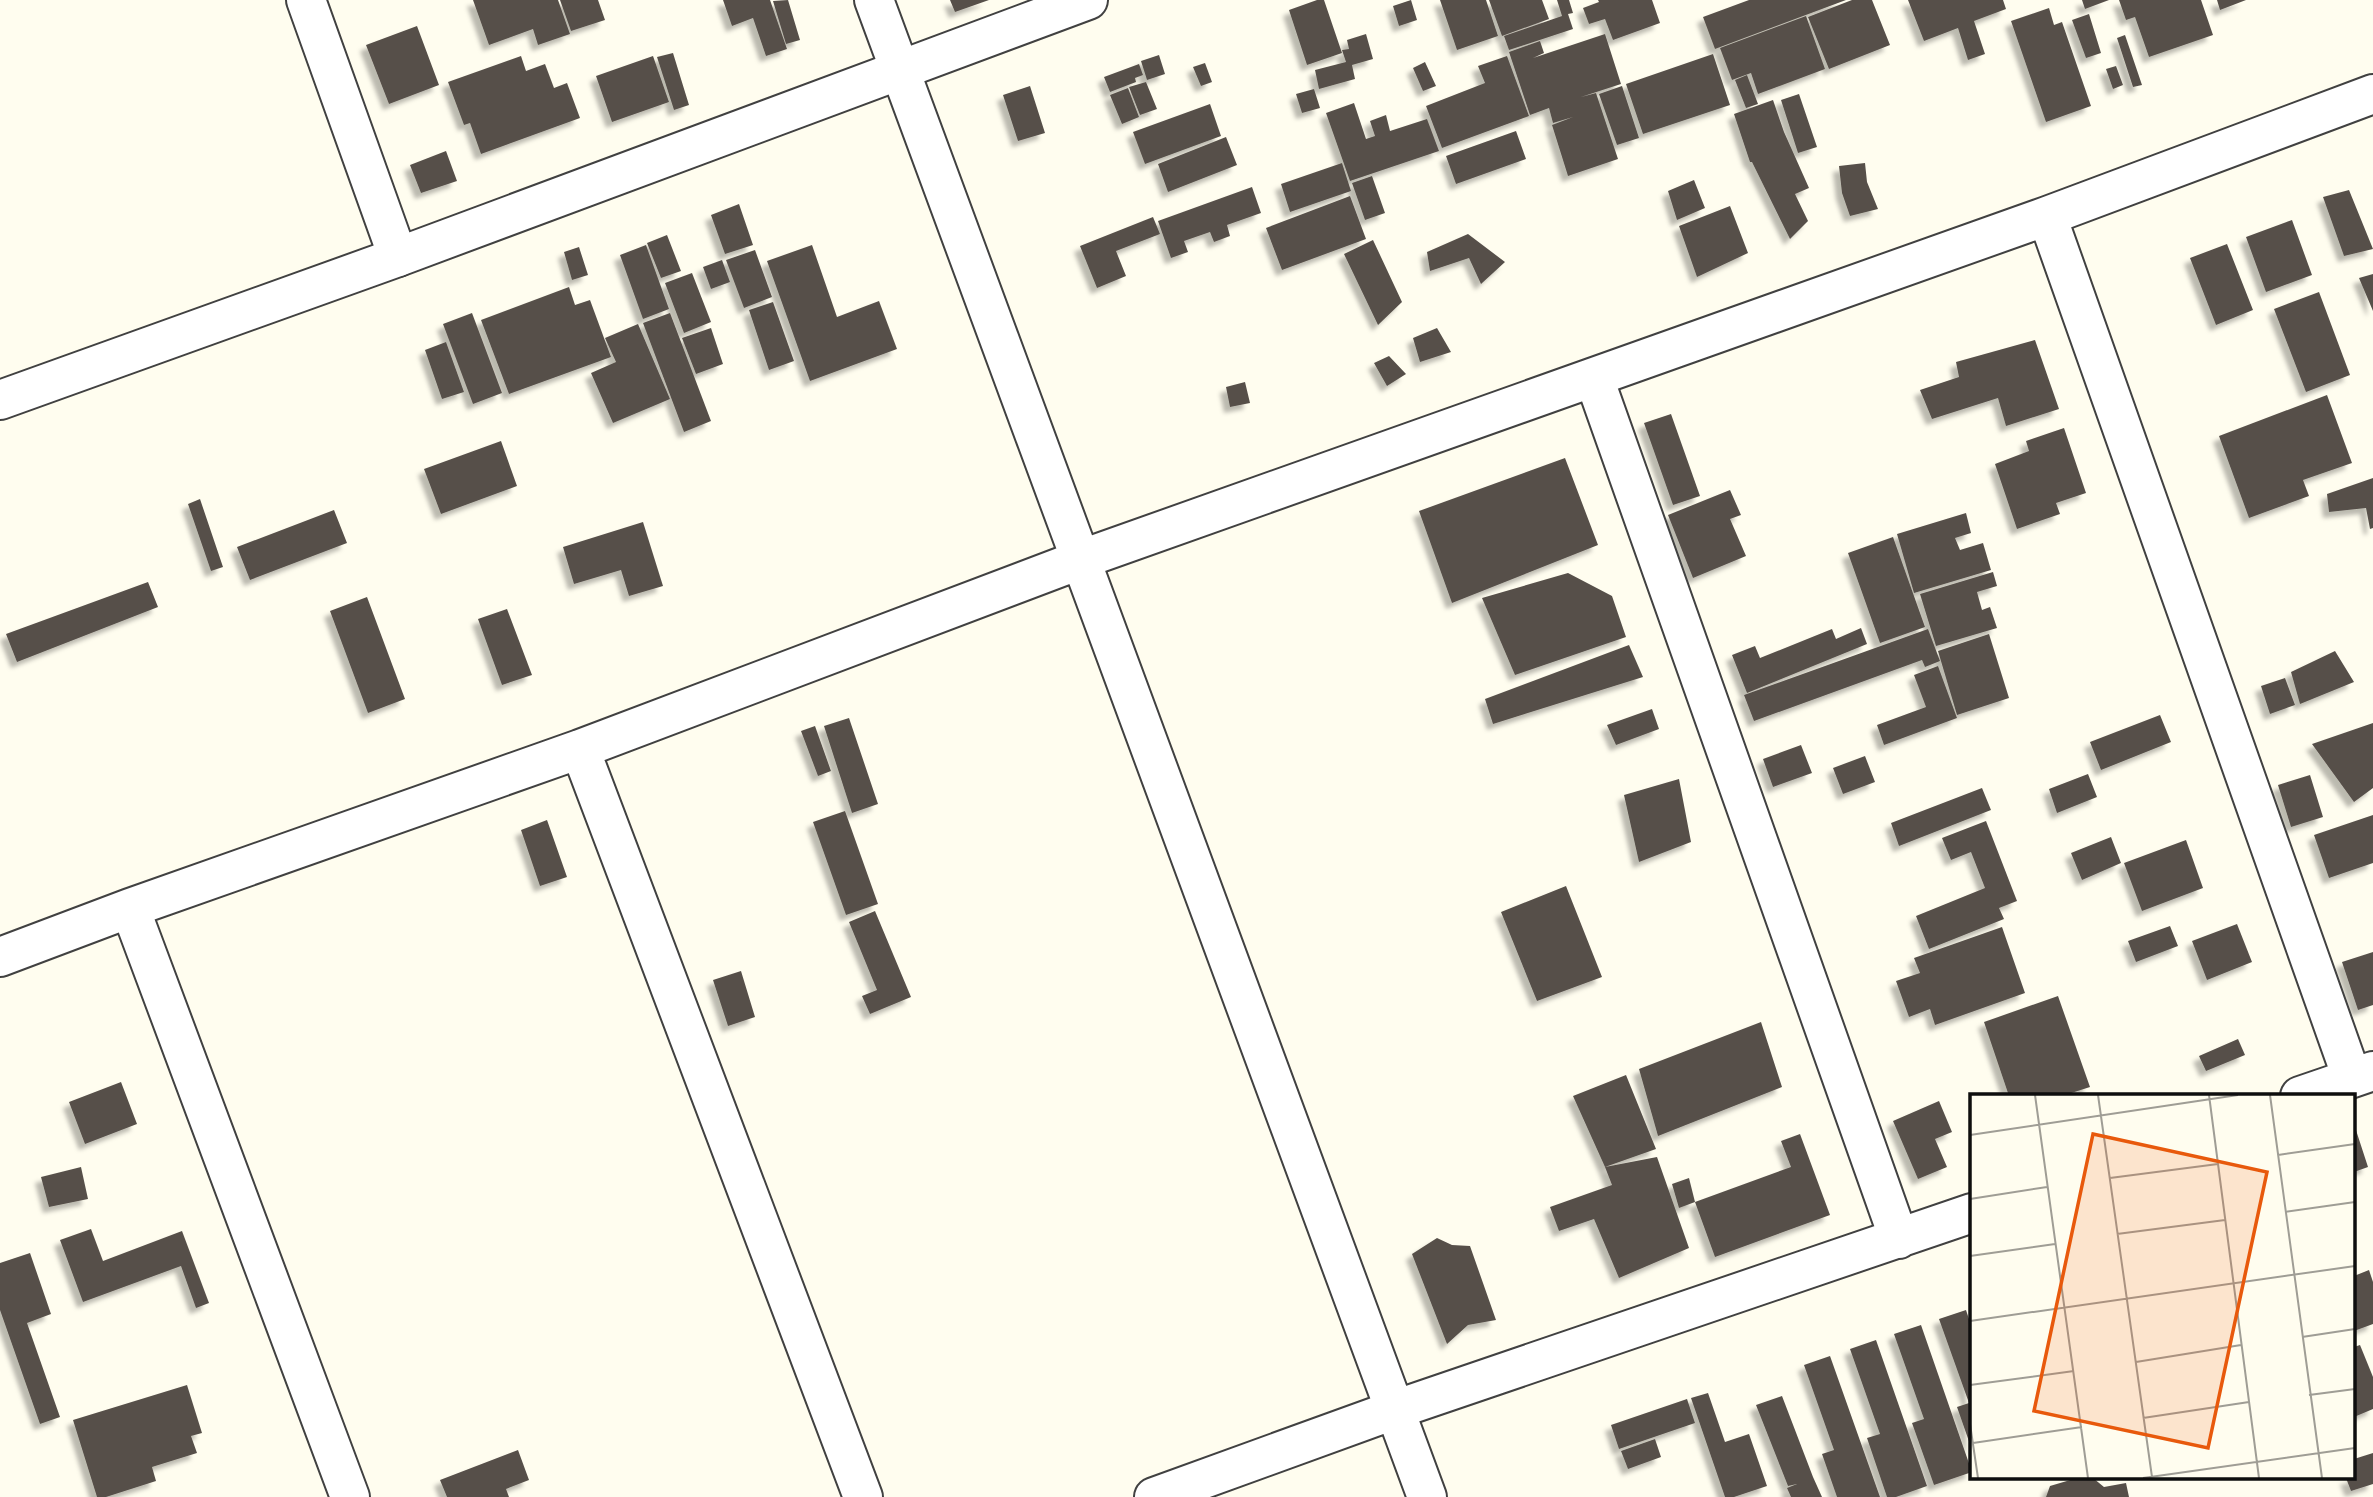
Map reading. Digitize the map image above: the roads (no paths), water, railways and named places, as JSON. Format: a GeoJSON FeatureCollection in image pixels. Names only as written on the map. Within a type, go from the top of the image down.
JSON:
{"type":"FeatureCollection","features":[{"type":"Feature","properties":{"kind":"street"},"geometry":{"type":"LineString","coordinates":[[306,0],[398,257]]}},
{"type":"Feature","properties":{"kind":"street"},"geometry":{"type":"LineString","coordinates":[[874,0],[1427,1497]]}},
{"type":"Feature","properties":{"kind":"street"},"geometry":{"type":"LineString","coordinates":[[0,400],[398,257],[1088,0]]}},
{"type":"Feature","properties":{"kind":"street"},"geometry":{"type":"LineString","coordinates":[[0,957],[130,908],[580,750],[1082,559],[2048,216],[2373,94]]}},
{"type":"Feature","properties":{"kind":"street"},"geometry":{"type":"LineString","coordinates":[[2048,216],[2362,1074],[2306,1094]]}},
{"type":"Feature","properties":{"kind":"street"},"geometry":{"type":"LineString","coordinates":[[1594,377],[1899,1239]]}},
{"type":"Feature","properties":{"kind":"street"},"geometry":{"type":"LineString","coordinates":[[580,750],[863,1497]]}},
{"type":"Feature","properties":{"kind":"street"},"geometry":{"type":"LineString","coordinates":[[130,908],[350,1497]]}},
{"type":"Feature","properties":{"kind":"street"},"geometry":{"type":"LineString","coordinates":[[1154,1497],[1394,1410],[1970,1214]]}}]}
